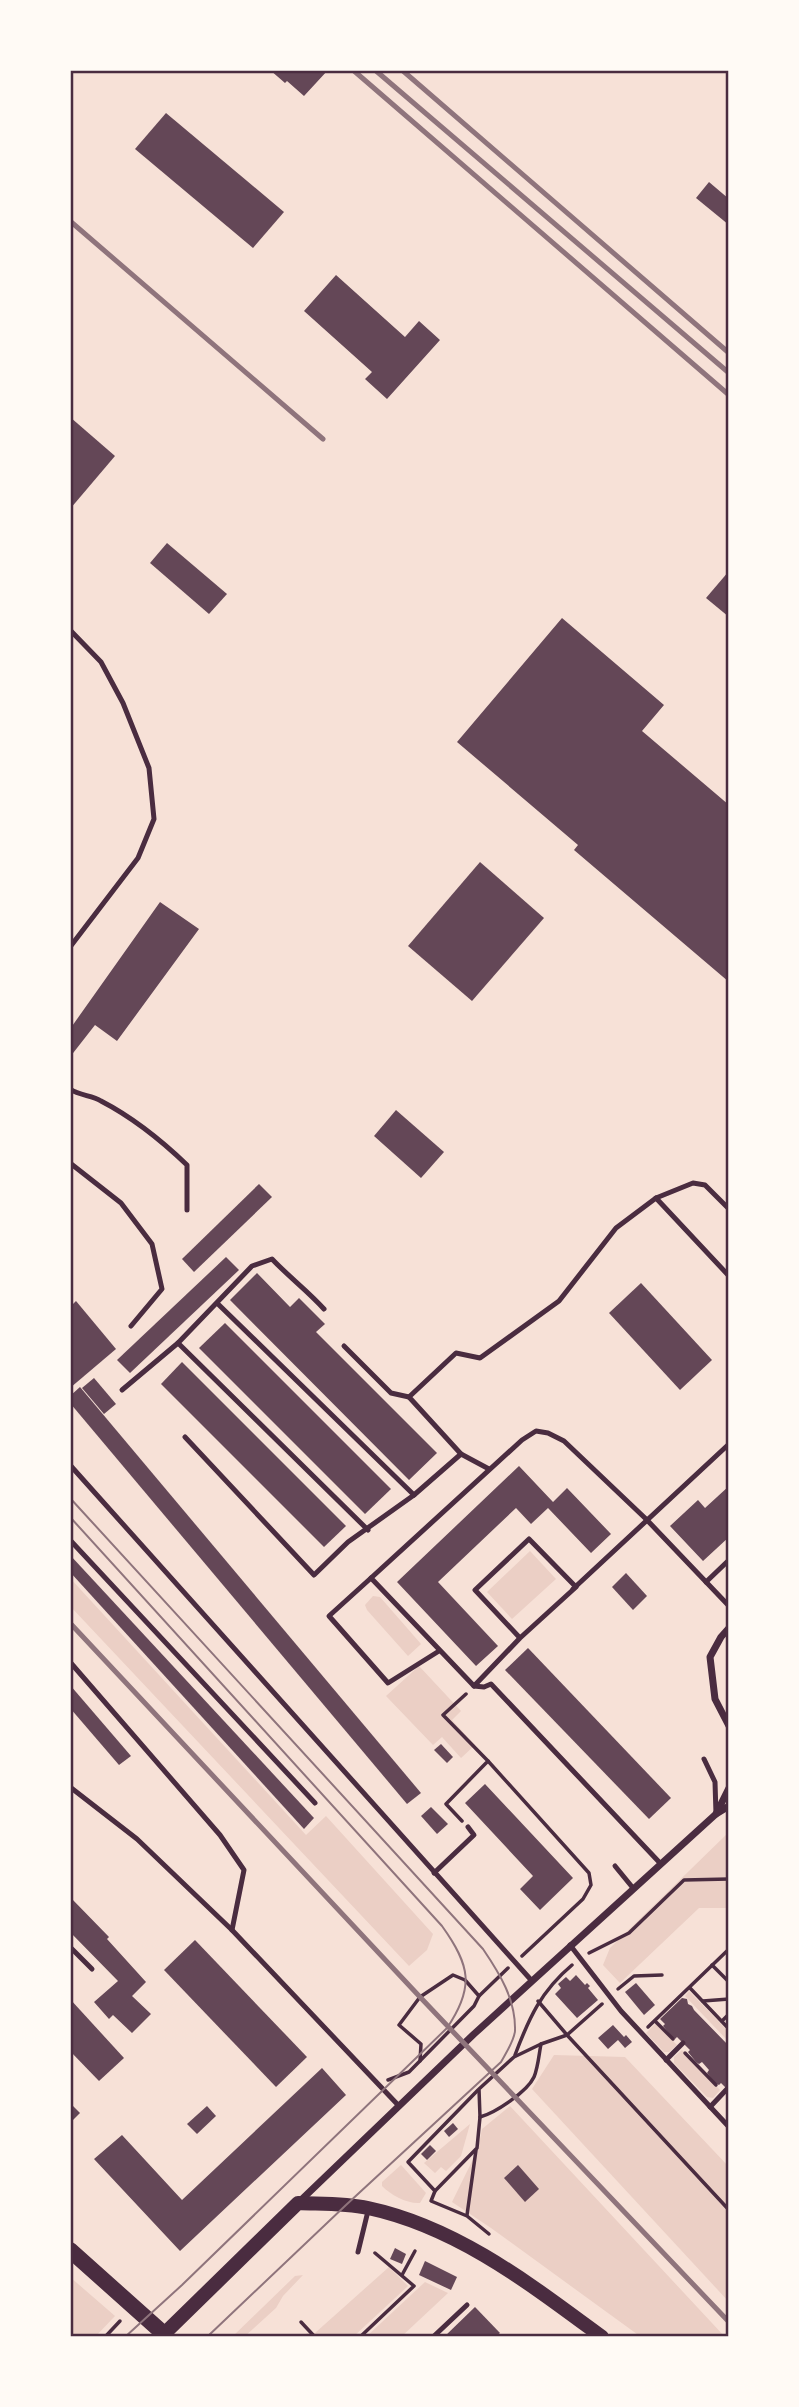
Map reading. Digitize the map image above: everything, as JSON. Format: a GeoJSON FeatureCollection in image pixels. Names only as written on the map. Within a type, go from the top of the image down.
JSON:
{"type":"FeatureCollection","features":[{"type":"Feature","properties":{"kind":"main road"},"geometry":{"type":"LineString","coordinates":[[70,2250],[163,2336],[298,2203],[368,2208],[419,2225],[487,2256],[518,2275],[602,2337]]}},
{"type":"Feature","properties":{"kind":"street"},"geometry":{"type":"LineString","coordinates":[[729,1628],[710,1657],[715,1699],[729,1726]]}},
{"type":"Feature","properties":{"kind":"street"},"geometry":{"type":"LineString","coordinates":[[716,1814],[729,1788]]}},
{"type":"Feature","properties":{"kind":"street"},"geometry":{"type":"LineString","coordinates":[[298,2203],[570,1945],[716,1814],[729,1806]]}},
{"type":"Feature","properties":{"kind":"lane"},"geometry":{"type":"LineString","coordinates":[[70,630],[101,662],[123,703],[149,768],[154,819],[138,858],[70,947]]}},
{"type":"Feature","properties":{"kind":"lane"},"geometry":{"type":"LineString","coordinates":[[70,1090],[99,1099],[170,1147],[187,1165],[187,1210]]}},
{"type":"Feature","properties":{"kind":"lane"},"geometry":{"type":"LineString","coordinates":[[70,1163],[121,1203],[152,1244],[162,1289],[131,1326]]}},
{"type":"Feature","properties":{"kind":"lane"},"geometry":{"type":"LineString","coordinates":[[409,1397],[456,1353],[480,1358],[559,1301],[616,1228],[656,1198],[693,1183],[705,1185],[729,1209]]}},
{"type":"Feature","properties":{"kind":"lane"},"geometry":{"type":"LineString","coordinates":[[656,1198],[729,1276]]}},
{"type":"Feature","properties":{"kind":"lane"},"geometry":{"type":"LineString","coordinates":[[122,1390],[178,1343],[252,1266],[272,1259],[324,1309]]}},
{"type":"Feature","properties":{"kind":"lane"},"geometry":{"type":"LineString","coordinates":[[218,1304],[414,1495]]}},
{"type":"Feature","properties":{"kind":"lane"},"geometry":{"type":"LineString","coordinates":[[178,1343],[368,1530]]}},
{"type":"Feature","properties":{"kind":"lane"},"geometry":{"type":"LineString","coordinates":[[344,1346],[391,1393],[409,1397],[461,1454],[489,1469]]}},
{"type":"Feature","properties":{"kind":"lane"},"geometry":{"type":"LineString","coordinates":[[439,1651],[388,1683],[329,1616],[489,1469],[522,1440],[537,1431],[564,1441],[646,1519],[729,1606]]}},
{"type":"Feature","properties":{"kind":"lane"},"geometry":{"type":"LineString","coordinates":[[185,1437],[314,1575],[348,1542],[414,1495],[461,1454]]}},
{"type":"Feature","properties":{"kind":"lane"},"geometry":{"type":"LineString","coordinates":[[474,1686],[520,1638],[729,1444]]}},
{"type":"Feature","properties":{"kind":"lane"},"geometry":{"type":"LineString","coordinates":[[70,1465],[532,1981]]}},
{"type":"Feature","properties":{"kind":"lane"},"geometry":{"type":"LineString","coordinates":[[520,1638],[475,1590],[529,1539],[576,1587]]}},
{"type":"Feature","properties":{"kind":"lane"},"geometry":{"type":"LineString","coordinates":[[70,1540],[315,1803]]}},
{"type":"Feature","properties":{"kind":"lane"},"geometry":{"type":"LineString","coordinates":[[706,1582],[729,1560]]}},
{"type":"Feature","properties":{"kind":"lane"},"geometry":{"type":"LineString","coordinates":[[371,1578],[474,1686],[484,1687],[491,1684],[660,1863]]}},
{"type":"Feature","properties":{"kind":"lane"},"geometry":{"type":"LineString","coordinates":[[70,1662],[220,1835],[244,1870],[232,1930]]}},
{"type":"Feature","properties":{"kind":"lane"},"geometry":{"type":"LineString","coordinates":[[520,1725],[523,1717]]}},
{"type":"Feature","properties":{"kind":"lane"},"geometry":{"type":"LineString","coordinates":[[704,1759],[715,1782],[716,1814]]}},
{"type":"Feature","properties":{"kind":"lane"},"geometry":{"type":"LineString","coordinates":[[70,1787],[137,1839],[232,1930],[399,2106]]}},
{"type":"Feature","properties":{"kind":"lane"},"geometry":{"type":"LineString","coordinates":[[434,1873],[474,1835],[468,1828]]}},
{"type":"Feature","properties":{"kind":"lane"},"geometry":{"type":"LineString","coordinates":[[615,1866],[633,1888]]}},
{"type":"Feature","properties":{"kind":"lane"},"geometry":{"type":"LineString","coordinates":[[570,1945],[641,2034],[729,2127]]}},
{"type":"Feature","properties":{"kind":"lane"},"geometry":{"type":"LineString","coordinates":[[70,1947],[92,1969]]}},
{"type":"Feature","properties":{"kind":"lane"},"geometry":{"type":"LineString","coordinates":[[666,2060],[682,2045]]}},
{"type":"Feature","properties":{"kind":"lane"},"geometry":{"type":"LineString","coordinates":[[710,2107],[726,2091]]}},
{"type":"Feature","properties":{"kind":"lane"},"geometry":{"type":"LineString","coordinates":[[358,2252],[368,2208]]}},
{"type":"Feature","properties":{"kind":"lane"},"geometry":{"type":"LineString","coordinates":[[433,2337],[467,2305]]}},
{"type":"Feature","properties":{"kind":"path"},"geometry":{"type":"LineString","coordinates":[[474,1686],[443,1715],[589,1873],[591,1885],[583,1899],[538,1942]]}},
{"type":"Feature","properties":{"kind":"path"},"geometry":{"type":"LineString","coordinates":[[468,1828],[446,1804],[488,1761]]}},
{"type":"Feature","properties":{"kind":"path"},"geometry":{"type":"LineString","coordinates":[[514,2057],[538,2001],[564,1972],[581,1958],[629,1933],[684,1880],[729,1879]]}},
{"type":"Feature","properties":{"kind":"path"},"geometry":{"type":"LineString","coordinates":[[641,2034],[729,1949]]}},
{"type":"Feature","properties":{"kind":"path"},"geometry":{"type":"LineString","coordinates":[[712,1965],[729,1982]]}},
{"type":"Feature","properties":{"kind":"path"},"geometry":{"type":"LineString","coordinates":[[420,2061],[421,2045],[399,2025],[420,1997],[453,1975],[466,1980],[479,1996]]}},
{"type":"Feature","properties":{"kind":"path"},"geometry":{"type":"LineString","coordinates":[[374,2081],[392,2079],[409,2072],[501,1975]]}},
{"type":"Feature","properties":{"kind":"path"},"geometry":{"type":"LineString","coordinates":[[435,2192],[408,2162],[479,2090],[514,2057],[567,2035],[634,1976],[662,1975]]}},
{"type":"Feature","properties":{"kind":"path"},"geometry":{"type":"LineString","coordinates":[[690,1988],[729,2029]]}},
{"type":"Feature","properties":{"kind":"path"},"geometry":{"type":"LineString","coordinates":[[703,2001],[729,1999]]}},
{"type":"Feature","properties":{"kind":"path"},"geometry":{"type":"LineString","coordinates":[[538,2001],[729,2210]]}},
{"type":"Feature","properties":{"kind":"path"},"geometry":{"type":"LineString","coordinates":[[722,2021],[729,2014]]}},
{"type":"Feature","properties":{"kind":"path"},"geometry":{"type":"LineString","coordinates":[[655,2021],[726,2091]]}},
{"type":"Feature","properties":{"kind":"path"},"geometry":{"type":"LineString","coordinates":[[480,2117],[492,2114],[533,2079],[541,2044]]}},
{"type":"Feature","properties":{"kind":"path"},"geometry":{"type":"LineString","coordinates":[[467,2216],[480,2117],[479,2090]]}},
{"type":"Feature","properties":{"kind":"path"},"geometry":{"type":"LineString","coordinates":[[477,2148],[435,2192],[431,2201],[467,2216],[489,2234]]}},
{"type":"Feature","properties":{"kind":"path"},"geometry":{"type":"LineString","coordinates":[[402,2275],[415,2250]]}},
{"type":"Feature","properties":{"kind":"path"},"geometry":{"type":"LineString","coordinates":[[360,2337],[414,2286],[375,2253]]}},
{"type":"Feature","properties":{"kind":"path"},"geometry":{"type":"LineString","coordinates":[[105,2337],[120,2321]]}},
{"type":"Feature","properties":{"kind":"path"},"geometry":{"type":"LineString","coordinates":[[301,2322],[315,2337]]}},
{"type":"Feature","properties":{"kind":"shaded area"},"geometry":{"type":"Polygon","coordinates":[[[530,1551],[556,1579],[512,1619],[487,1592],[530,1551]]]}},
{"type":"Feature","properties":{"kind":"shaded area"},"geometry":{"type":"Polygon","coordinates":[[[70,1578],[306,1835],[326,1816],[433,1934],[427,1950],[409,1966],[70,1606],[70,1578]]]}},
{"type":"Feature","properties":{"kind":"shaded area"},"geometry":{"type":"Polygon","coordinates":[[[373,1596],[380,1597],[421,1644],[408,1656],[367,1610],[365,1605],[373,1596]]]}},
{"type":"Feature","properties":{"kind":"shaded area"},"geometry":{"type":"Polygon","coordinates":[[[419,1666],[461,1711],[452,1720],[475,1745],[461,1758],[442,1737],[433,1745],[386,1696],[419,1666]]]}},
{"type":"Feature","properties":{"kind":"shaded area"},"geometry":{"type":"Polygon","coordinates":[[[729,1832],[729,1908],[699,1908],[620,1983],[603,1965],[610,1948],[729,1832]]]}},
{"type":"Feature","properties":{"kind":"shaded area"},"geometry":{"type":"Polygon","coordinates":[[[689,1991],[729,2032],[729,2042],[685,1996],[689,1991]]]}},
{"type":"Feature","properties":{"kind":"shaded area"},"geometry":{"type":"Polygon","coordinates":[[[656,2023],[677,2045],[669,2052],[664,2052],[646,2033],[656,2023]]]}},
{"type":"Feature","properties":{"kind":"shaded area"},"geometry":{"type":"Polygon","coordinates":[[[682,2050],[720,2090],[713,2098],[707,2097],[674,2063],[674,2057],[682,2050]]]}},
{"type":"Feature","properties":{"kind":"shaded area"},"geometry":{"type":"Polygon","coordinates":[[[554,2055],[625,2057],[729,2167],[729,2302],[532,2089],[554,2055]]]}},
{"type":"Feature","properties":{"kind":"shaded area"},"geometry":{"type":"Polygon","coordinates":[[[510,2106],[725,2337],[641,2337],[452,2202],[478,2149],[482,2129],[510,2106]]]}},
{"type":"Feature","properties":{"kind":"shaded area"},"geometry":{"type":"Polygon","coordinates":[[[470,2124],[461,2156],[446,2171],[441,2167],[435,2173],[424,2163],[470,2124]]]}},
{"type":"Feature","properties":{"kind":"shaded area"},"geometry":{"type":"Polygon","coordinates":[[[401,2165],[426,2193],[420,2203],[400,2198],[382,2186],[382,2182],[401,2165]]]}},
{"type":"Feature","properties":{"kind":"shaded area"},"geometry":{"type":"Polygon","coordinates":[[[389,2267],[408,2286],[353,2337],[304,2337],[307,2333],[315,2333],[389,2267]]]}},
{"type":"Feature","properties":{"kind":"shaded area"},"geometry":{"type":"Polygon","coordinates":[[[303,2275],[283,2296],[276,2308],[244,2337],[232,2337],[295,2276],[303,2275]]]}},
{"type":"Feature","properties":{"kind":"shaded area"},"geometry":{"type":"Polygon","coordinates":[[[70,2277],[115,2316],[95,2337],[70,2337],[70,2277]]]}},
{"type":"Feature","properties":{"kind":"shaded area"},"geometry":{"type":"Polygon","coordinates":[[[425,2282],[448,2293],[401,2337],[366,2337],[425,2282]]]}},
{"type":"Feature","properties":{"kind":"building"},"geometry":{"type":"Polygon","coordinates":[[[270,70],[328,70],[304,96],[270,70]]]}},
{"type":"Feature","properties":{"kind":"building"},"geometry":{"type":"Polygon","coordinates":[[[166,113],[284,212],[253,248],[135,149],[166,113]]]}},
{"type":"Feature","properties":{"kind":"building"},"geometry":{"type":"Polygon","coordinates":[[[709,182],[729,199],[729,225],[696,198],[709,182]]]}},
{"type":"Feature","properties":{"kind":"building"},"geometry":{"type":"Polygon","coordinates":[[[336,275],[405,337],[419,321],[440,340],[387,399],[365,379],[372,372],[304,311],[336,275]]]}},
{"type":"Feature","properties":{"kind":"building"},"geometry":{"type":"Polygon","coordinates":[[[70,417],[115,456],[70,509],[70,417]]]}},
{"type":"Feature","properties":{"kind":"building"},"geometry":{"type":"Polygon","coordinates":[[[167,543],[227,594],[209,614],[150,563],[167,543]]]}},
{"type":"Feature","properties":{"kind":"building"},"geometry":{"type":"Polygon","coordinates":[[[729,571],[729,617],[706,598],[729,571]]]}},
{"type":"Feature","properties":{"kind":"building"},"geometry":{"type":"Polygon","coordinates":[[[562,618],[664,705],[642,731],[729,805],[729,982],[574,850],[578,845],[457,742],[562,618]]]}},
{"type":"Feature","properties":{"kind":"building"},"geometry":{"type":"Polygon","coordinates":[[[480,862],[544,918],[472,1001],[408,946],[480,862]]]}},
{"type":"Feature","properties":{"kind":"building"},"geometry":{"type":"Polygon","coordinates":[[[160,902],[199,929],[117,1041],[95,1025],[70,1057],[70,1029],[160,902]]]}},
{"type":"Feature","properties":{"kind":"building"},"geometry":{"type":"Polygon","coordinates":[[[396,1110],[444,1152],[421,1178],[374,1136],[396,1110]]]}},
{"type":"Feature","properties":{"kind":"building"},"geometry":{"type":"Polygon","coordinates":[[[259,1184],[272,1197],[194,1272],[182,1259],[259,1184]]]}},
{"type":"Feature","properties":{"kind":"building"},"geometry":{"type":"Polygon","coordinates":[[[226,1257],[239,1270],[130,1373],[117,1360],[226,1257]]]}},
{"type":"Feature","properties":{"kind":"building"},"geometry":{"type":"Polygon","coordinates":[[[257,1273],[290,1307],[299,1298],[325,1324],[316,1332],[437,1453],[409,1480],[230,1300],[257,1273]]]}},
{"type":"Feature","properties":{"kind":"building"},"geometry":{"type":"Polygon","coordinates":[[[641,1283],[712,1360],[680,1390],[609,1313],[641,1283]]]}},
{"type":"Feature","properties":{"kind":"building"},"geometry":{"type":"Polygon","coordinates":[[[76,1301],[116,1349],[70,1388],[70,1307],[76,1301]]]}},
{"type":"Feature","properties":{"kind":"building"},"geometry":{"type":"Polygon","coordinates":[[[225,1323],[391,1489],[365,1514],[199,1348],[225,1323]]]}},
{"type":"Feature","properties":{"kind":"building"},"geometry":{"type":"Polygon","coordinates":[[[182,1362],[346,1526],[324,1547],[161,1384],[182,1362]]]}},
{"type":"Feature","properties":{"kind":"building"},"geometry":{"type":"Polygon","coordinates":[[[94,1378],[116,1404],[104,1414],[82,1388],[94,1378]]]}},
{"type":"Feature","properties":{"kind":"building"},"geometry":{"type":"Polygon","coordinates":[[[80,1387],[421,1793],[407,1804],[70,1403],[70,1396],[80,1387]]]}},
{"type":"Feature","properties":{"kind":"building"},"geometry":{"type":"Polygon","coordinates":[[[519,1466],[553,1502],[567,1488],[611,1534],[591,1553],[548,1508],[531,1524],[516,1508],[438,1582],[498,1646],[476,1666],[397,1582],[519,1466]]]}},
{"type":"Feature","properties":{"kind":"building"},"geometry":{"type":"Polygon","coordinates":[[[729,1486],[729,1537],[703,1561],[670,1526],[698,1500],[705,1508],[729,1486]]]}},
{"type":"Feature","properties":{"kind":"building"},"geometry":{"type":"Polygon","coordinates":[[[70,1555],[314,1818],[304,1829],[70,1572],[70,1555]]]}},
{"type":"Feature","properties":{"kind":"building"},"geometry":{"type":"Polygon","coordinates":[[[626,1573],[647,1596],[633,1610],[612,1587],[626,1573]]]}},
{"type":"Feature","properties":{"kind":"building"},"geometry":{"type":"Polygon","coordinates":[[[528,1648],[671,1798],[649,1819],[505,1670],[528,1648]]]}},
{"type":"Feature","properties":{"kind":"building"},"geometry":{"type":"Polygon","coordinates":[[[70,1685],[131,1756],[119,1765],[70,1708],[70,1685]]]}},
{"type":"Feature","properties":{"kind":"building"},"geometry":{"type":"Polygon","coordinates":[[[441,1744],[453,1757],[447,1763],[434,1750],[441,1744]]]}},
{"type":"Feature","properties":{"kind":"building"},"geometry":{"type":"Polygon","coordinates":[[[485,1784],[573,1878],[540,1910],[520,1889],[533,1876],[465,1803],[485,1784]]]}},
{"type":"Feature","properties":{"kind":"building"},"geometry":{"type":"Polygon","coordinates":[[[431,1807],[448,1824],[437,1834],[421,1816],[431,1807]]]}},
{"type":"Feature","properties":{"kind":"building"},"geometry":{"type":"Polygon","coordinates":[[[72,1899],[109,1937],[107,1939],[146,1982],[132,1996],[151,2014],[132,2033],[113,2015],[109,2019],[94,2002],[118,1981],[70,1932],[72,1899]]]}},
{"type":"Feature","properties":{"kind":"building"},"geometry":{"type":"Polygon","coordinates":[[[195,1940],[307,2057],[276,2087],[164,1970],[195,1940]]]}},
{"type":"Feature","properties":{"kind":"building"},"geometry":{"type":"Polygon","coordinates":[[[576,1975],[585,1985],[587,1983],[590,1986],[588,1988],[598,2000],[577,2018],[555,1994],[561,1988],[558,1984],[566,1977],[570,1981],[576,1975]]]}},
{"type":"Feature","properties":{"kind":"building"},"geometry":{"type":"Polygon","coordinates":[[[636,1983],[655,2005],[644,2015],[625,1992],[636,1983]]]}},
{"type":"Feature","properties":{"kind":"building"},"geometry":{"type":"Polygon","coordinates":[[[682,1998],[687,1999],[688,2004],[729,2046],[729,2091],[721,2083],[715,2083],[702,2062],[696,2062],[688,2052],[690,2050],[677,2037],[672,2037],[663,2026],[665,2024],[660,2019],[682,1998]]]}},
{"type":"Feature","properties":{"kind":"building"},"geometry":{"type":"Polygon","coordinates":[[[70,1999],[124,2058],[99,2081],[70,2051],[70,1999]]]}},
{"type":"Feature","properties":{"kind":"building"},"geometry":{"type":"Polygon","coordinates":[[[613,2025],[632,2042],[625,2048],[618,2040],[608,2049],[598,2038],[613,2025]]]}},
{"type":"Feature","properties":{"kind":"building"},"geometry":{"type":"Polygon","coordinates":[[[322,2068],[346,2095],[180,2251],[94,2159],[122,2135],[182,2200],[322,2068]]]}},
{"type":"Feature","properties":{"kind":"building"},"geometry":{"type":"Polygon","coordinates":[[[70,2103],[80,2113],[70,2123],[70,2103]]]}},
{"type":"Feature","properties":{"kind":"building"},"geometry":{"type":"Polygon","coordinates":[[[207,2106],[216,2116],[197,2134],[187,2124],[207,2106]]]}},
{"type":"Feature","properties":{"kind":"building"},"geometry":{"type":"Polygon","coordinates":[[[453,2123],[458,2129],[449,2137],[444,2131],[453,2123]]]}},
{"type":"Feature","properties":{"kind":"building"},"geometry":{"type":"Polygon","coordinates":[[[430,2145],[436,2151],[427,2160],[421,2154],[430,2145]]]}},
{"type":"Feature","properties":{"kind":"building"},"geometry":{"type":"Polygon","coordinates":[[[518,2165],[539,2189],[525,2202],[504,2178],[518,2165]]]}},
{"type":"Feature","properties":{"kind":"building"},"geometry":{"type":"Polygon","coordinates":[[[395,2248],[406,2254],[402,2264],[390,2259],[395,2248]]]}},
{"type":"Feature","properties":{"kind":"building"},"geometry":{"type":"Polygon","coordinates":[[[425,2261],[457,2277],[451,2290],[419,2275],[425,2261]]]}},
{"type":"Feature","properties":{"kind":"building"},"geometry":{"type":"Polygon","coordinates":[[[475,2307],[500,2333],[495,2337],[444,2337],[475,2307]]]}},
{"type":"Feature","properties":{"kind":"tram line"},"geometry":{"type":"LineString","coordinates":[[70,1498],[483,1949],[506,1988],[515,2020],[513,2039],[501,2062],[207,2337]]}},
{"type":"Feature","properties":{"kind":"tram line"},"geometry":{"type":"LineString","coordinates":[[70,1517],[442,1926],[459,1953],[466,1976],[462,2000],[447,2028],[125,2337]]}},
{"type":"Feature","properties":{"kind":"railway"},"geometry":{"type":"LineString","coordinates":[[353,70],[729,395]]}},
{"type":"Feature","properties":{"kind":"railway"},"geometry":{"type":"LineString","coordinates":[[375,70],[729,373]]}},
{"type":"Feature","properties":{"kind":"railway"},"geometry":{"type":"LineString","coordinates":[[402,70],[729,353]]}},
{"type":"Feature","properties":{"kind":"railway"},"geometry":{"type":"LineString","coordinates":[[70,221],[323,439]]}},
{"type":"Feature","properties":{"kind":"railway"},"geometry":{"type":"LineString","coordinates":[[70,1623],[729,2322]]}}]}
